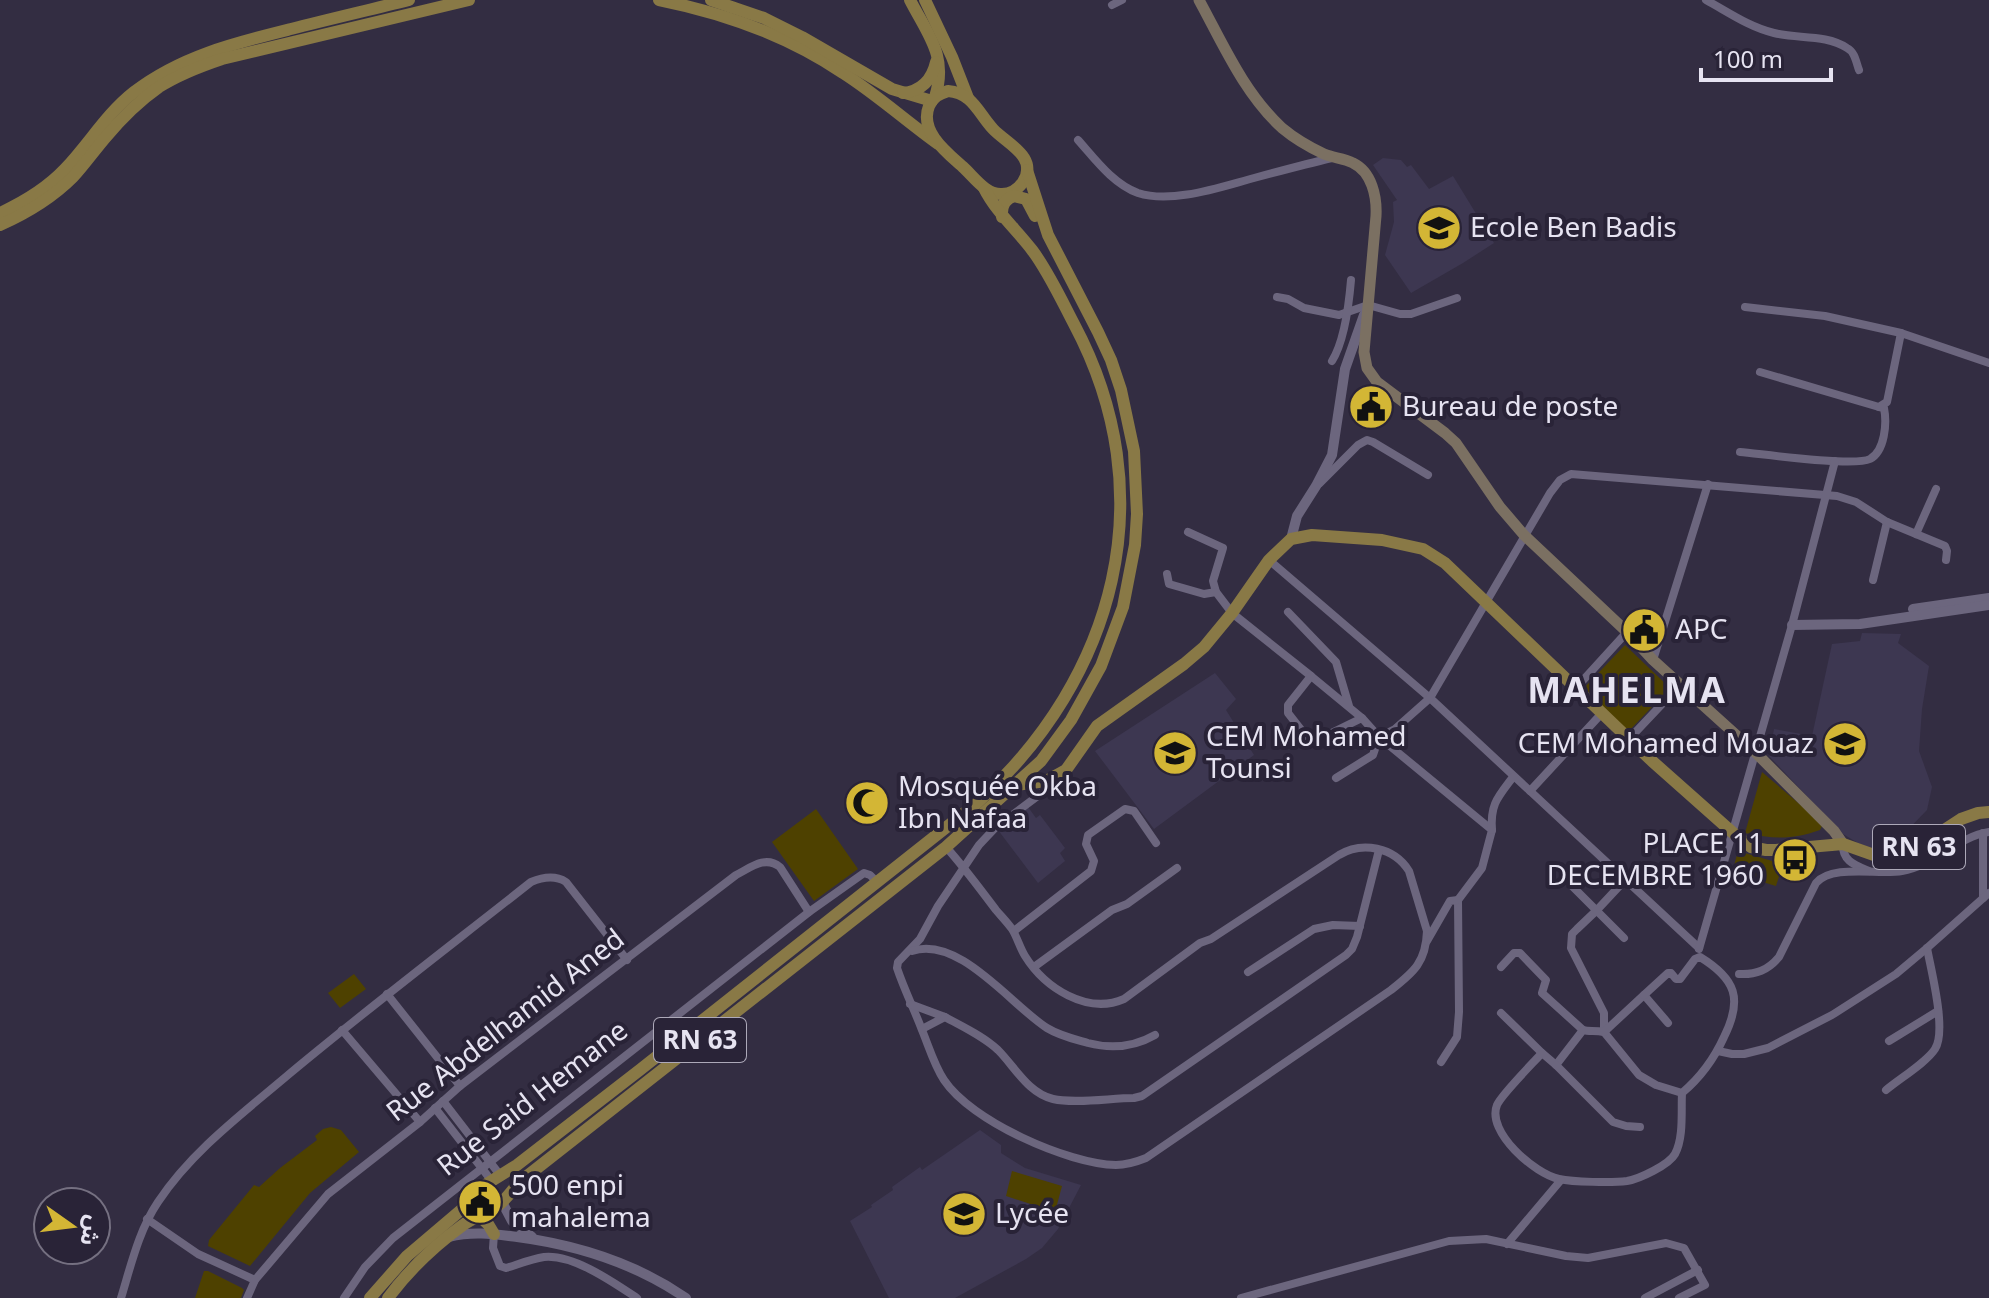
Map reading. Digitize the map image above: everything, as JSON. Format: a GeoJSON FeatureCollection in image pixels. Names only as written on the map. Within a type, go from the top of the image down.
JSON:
{"type":"FeatureCollection","features":[{"type":"Feature","properties":{"kind":"main road"},"geometry":{"type":"LineString","coordinates":[[0,213],[47,185],[66,169],[118,106],[134,92],[182,63],[235,43],[409,0]]}},
{"type":"Feature","properties":{"kind":"main road"},"geometry":{"type":"LineString","coordinates":[[0,225],[59,189],[144,99],[195,69],[238,55],[469,0]]}},
{"type":"Feature","properties":{"kind":"main road"},"geometry":{"type":"LineString","coordinates":[[659,0],[753,26],[902,93],[933,99],[948,91],[959,93],[976,105],[996,132],[1022,153],[1048,235],[1098,332],[1121,390],[1134,451],[1137,514],[1130,576],[1113,637],[1087,694],[1071,720],[1041,761],[1016,785]]}},
{"type":"Feature","properties":{"kind":"main road"},"geometry":{"type":"LineString","coordinates":[[370,1298],[407,1256],[499,1176],[641,1069],[994,788],[1049,722],[1075,680],[1102,621],[1120,529],[1117,458],[1108,413],[1090,357],[1037,257],[1002,217],[984,188],[938,144],[848,70],[802,37],[764,18],[711,0]]}},
{"type":"Feature","properties":{"kind":"main road"},"geometry":{"type":"LineString","coordinates":[[910,0],[939,58],[940,73],[927,120],[938,144]]}},
{"type":"Feature","properties":{"kind":"main road"},"geometry":{"type":"LineString","coordinates":[[925,0],[968,98]]}},
{"type":"Feature","properties":{"kind":"main road"},"geometry":{"type":"LineString","coordinates":[[1199,0],[1251,92],[1274,120],[1302,142],[1357,165],[1370,181],[1375,193],[1376,216],[1364,352],[1371,376],[1456,443],[1500,507],[1524,535],[1653,660],[1756,753],[1834,831],[1843,844]]}},
{"type":"Feature","properties":{"kind":"main road"},"geometry":{"type":"LineString","coordinates":[[902,93],[917,89],[929,80],[936,66],[936,51]]}},
{"type":"Feature","properties":{"kind":"main road"},"geometry":{"type":"LineString","coordinates":[[984,188],[994,193],[1011,192],[1021,185],[1027,170]]}},
{"type":"Feature","properties":{"kind":"main road"},"geometry":{"type":"LineString","coordinates":[[1002,217],[1002,206],[1006,200],[1014,196],[1023,197],[1048,235]]}},
{"type":"Feature","properties":{"kind":"main road","name":"RN 63"},"geometry":{"type":"LineString","coordinates":[[1291,539],[1312,535],[1382,540],[1423,549],[1445,563],[1652,761],[1751,847],[1766,850],[1843,844],[1874,855],[1898,856],[1912,851],[1961,819],[1989,812]]}},
{"type":"Feature","properties":{"kind":"main road"},"geometry":{"type":"LineString","coordinates":[[994,788],[1046,781],[1069,767],[1097,726],[1204,647],[1269,560],[1291,539]]}},
{"type":"Feature","properties":{"kind":"main road"},"geometry":{"type":"LineString","coordinates":[[1041,761],[1050,773],[1062,772]]}},
{"type":"Feature","properties":{"kind":"main road","name":"RN 63"},"geometry":{"type":"LineString","coordinates":[[388,1298],[446,1238],[502,1202],[522,1180],[946,847],[1016,785]]}},
{"type":"Feature","properties":{"kind":"main road"},"geometry":{"type":"LineString","coordinates":[[499,1176],[513,1181],[514,1188]]}},
{"type":"Feature","properties":{"kind":"main road"},"geometry":{"type":"LineString","coordinates":[[471,1200],[473,1210],[494,1234]]}},
{"type":"Feature","properties":{"kind":"street"},"geometry":{"type":"LineString","coordinates":[[1112,5],[1122,0]]}},
{"type":"Feature","properties":{"kind":"street"},"geometry":{"type":"LineString","coordinates":[[1706,0],[1754,27],[1776,34],[1822,39],[1847,47],[1853,52],[1859,70]]}},
{"type":"Feature","properties":{"kind":"street"},"geometry":{"type":"LineString","coordinates":[[1078,140],[1120,183],[1136,192],[1154,196],[1175,196],[1218,187],[1333,157]]}},
{"type":"Feature","properties":{"kind":"street"},"geometry":{"type":"LineString","coordinates":[[1332,361],[1350,299],[1351,280]]}},
{"type":"Feature","properties":{"kind":"street"},"geometry":{"type":"LineString","coordinates":[[1277,297],[1304,308],[1339,315],[1368,305],[1411,314],[1457,298]]}},
{"type":"Feature","properties":{"kind":"street"},"geometry":{"type":"LineString","coordinates":[[1291,539],[1297,516],[1332,455],[1345,369],[1368,305]]}},
{"type":"Feature","properties":{"kind":"street"},"geometry":{"type":"LineString","coordinates":[[1745,307],[1825,316],[1901,333],[1989,363]]}},
{"type":"Feature","properties":{"kind":"street"},"geometry":{"type":"LineString","coordinates":[[1879,407],[1887,402],[1901,333]]}},
{"type":"Feature","properties":{"kind":"street"},"geometry":{"type":"LineString","coordinates":[[1740,452],[1863,461],[1873,457],[1880,448],[1886,419],[1884,408],[1760,372]]}},
{"type":"Feature","properties":{"kind":"street"},"geometry":{"type":"LineString","coordinates":[[1316,486],[1367,440],[1428,475]]}},
{"type":"Feature","properties":{"kind":"street"},"geometry":{"type":"LineString","coordinates":[[1604,1032],[1668,973],[1680,979],[1698,953],[1792,625],[1835,461]]}},
{"type":"Feature","properties":{"kind":"street"},"geometry":{"type":"LineString","coordinates":[[1336,778],[1373,755],[1379,737],[1395,729],[1430,698],[1550,493],[1560,480],[1571,474],[1837,496],[1856,502],[1887,522],[1945,546],[1946,560]]}},
{"type":"Feature","properties":{"kind":"street"},"geometry":{"type":"LineString","coordinates":[[1653,660],[1708,484]]}},
{"type":"Feature","properties":{"kind":"street"},"geometry":{"type":"LineString","coordinates":[[1916,534],[1936,489]]}},
{"type":"Feature","properties":{"kind":"street"},"geometry":{"type":"LineString","coordinates":[[1873,580],[1887,522]]}},
{"type":"Feature","properties":{"kind":"street"},"geometry":{"type":"LineString","coordinates":[[1188,532],[1223,548],[1213,581],[1216,592],[1232,613],[1349,706],[1379,737],[1492,830]]}},
{"type":"Feature","properties":{"kind":"street"},"geometry":{"type":"LineString","coordinates":[[1269,560],[1430,698],[1625,880],[1727,979],[1735,998],[1733,1019],[1718,1051],[1682,1093],[1679,1138],[1674,1155],[1664,1165],[1629,1181],[1561,1180],[1546,1175],[1516,1151],[1501,1133],[1496,1118],[1497,1104],[1542,1053]]}},
{"type":"Feature","properties":{"kind":"street"},"geometry":{"type":"LineString","coordinates":[[1167,574],[1169,584],[1204,594],[1216,592]]}},
{"type":"Feature","properties":{"kind":"street"},"geometry":{"type":"LineString","coordinates":[[1849,623],[1864,617],[1989,598]]}},
{"type":"Feature","properties":{"kind":"street"},"geometry":{"type":"LineString","coordinates":[[1792,625],[1860,624],[1989,605]]}},
{"type":"Feature","properties":{"kind":"street"},"geometry":{"type":"LineString","coordinates":[[1288,612],[1336,662],[1349,706]]}},
{"type":"Feature","properties":{"kind":"street"},"geometry":{"type":"LineString","coordinates":[[1576,688],[1627,632]]}},
{"type":"Feature","properties":{"kind":"street"},"geometry":{"type":"LineString","coordinates":[[1311,676],[1288,705],[1288,713],[1306,736],[1321,738],[1362,718]]}},
{"type":"Feature","properties":{"kind":"street"},"geometry":{"type":"LineString","coordinates":[[1630,738],[1681,684]]}},
{"type":"Feature","properties":{"kind":"street"},"geometry":{"type":"LineString","coordinates":[[1530,791],[1603,712]]}},
{"type":"Feature","properties":{"kind":"street"},"geometry":{"type":"LineString","coordinates":[[1062,772],[1047,789],[995,828],[979,845],[920,939],[898,962],[897,968],[936,1065],[952,1090],[1018,1137],[1048,1149],[1101,1164],[1118,1165],[1132,1164],[1157,1151],[1391,990],[1416,969],[1450,901],[1458,900]]}},
{"type":"Feature","properties":{"kind":"street"},"geometry":{"type":"LineString","coordinates":[[1441,1062],[1457,1037],[1458,900],[1482,868],[1492,830],[1494,801],[1513,777]]}},
{"type":"Feature","properties":{"kind":"street"},"geometry":{"type":"LineString","coordinates":[[1014,931],[1091,871],[1094,861],[1086,844],[1088,835],[1125,809],[1134,811],[1156,843]]}},
{"type":"Feature","properties":{"kind":"street"},"geometry":{"type":"LineString","coordinates":[[1718,1051],[1744,1054],[1768,1048],[1832,1015],[1896,974],[1986,895],[1986,832],[1919,867],[1897,872],[1834,873],[1820,878],[1779,957],[1756,973],[1739,974]]}},
{"type":"Feature","properties":{"kind":"street"},"geometry":{"type":"LineString","coordinates":[[1843,844],[1845,858],[1873,872]]}},
{"type":"Feature","properties":{"kind":"street"},"geometry":{"type":"LineString","coordinates":[[946,847],[1014,931],[1034,967],[1055,987],[1087,1003],[1111,1004],[1124,999],[1200,943],[1211,939],[1347,851],[1360,847],[1379,850],[1396,857],[1405,865],[1425,921],[1427,942]]}},
{"type":"Feature","properties":{"kind":"street"},"geometry":{"type":"LineString","coordinates":[[910,1004],[945,1017],[988,1042],[1042,1095],[1064,1100],[1134,1098],[1151,1091],[1352,949],[1379,850]]}},
{"type":"Feature","properties":{"kind":"street","name":"Rue Abdelhamid Aned"},"geometry":{"type":"LineString","coordinates":[[247,1298],[255,1280],[328,1194],[420,1122],[460,1086],[736,875],[759,863],[775,862],[809,912]]}},
{"type":"Feature","properties":{"kind":"street"},"geometry":{"type":"LineString","coordinates":[[1034,967],[1112,910],[1127,904],[1177,868]]}},
{"type":"Feature","properties":{"kind":"street","name":"Rue Said Hemane"},"geometry":{"type":"LineString","coordinates":[[344,1298],[365,1267],[393,1238],[485,1164],[809,912],[864,873],[877,882]]}},
{"type":"Feature","properties":{"kind":"street"},"geometry":{"type":"LineString","coordinates":[[121,1298],[147,1219],[179,1175],[216,1135],[342,1030],[531,882],[550,877],[566,882],[627,960]]}},
{"type":"Feature","properties":{"kind":"street"},"geometry":{"type":"LineString","coordinates":[[1604,1032],[1604,1013],[1571,948],[1571,941],[1577,929],[1625,880]]}},
{"type":"Feature","properties":{"kind":"street"},"geometry":{"type":"LineString","coordinates":[[1570,884],[1624,938]]}},
{"type":"Feature","properties":{"kind":"street"},"geometry":{"type":"LineString","coordinates":[[1248,972],[1314,929],[1333,925],[1360,926]]}},
{"type":"Feature","properties":{"kind":"street"},"geometry":{"type":"LineString","coordinates":[[908,952],[931,948],[954,957],[986,976],[1037,1021],[1066,1037],[1096,1045],[1115,1046],[1133,1045],[1155,1035]]}},
{"type":"Feature","properties":{"kind":"street"},"geometry":{"type":"LineString","coordinates":[[1886,1090],[1934,1051],[1938,1044],[1938,1011],[1927,948]]}},
{"type":"Feature","properties":{"kind":"street"},"geometry":{"type":"LineString","coordinates":[[1501,967],[1514,953],[1520,953],[1546,980],[1542,993],[1583,1030],[1604,1032],[1639,1075],[1656,1085],[1682,1093]]}},
{"type":"Feature","properties":{"kind":"street"},"geometry":{"type":"LineString","coordinates":[[387,994],[460,1086]]}},
{"type":"Feature","properties":{"kind":"street"},"geometry":{"type":"LineString","coordinates":[[1644,995],[1668,1023]]}},
{"type":"Feature","properties":{"kind":"street"},"geometry":{"type":"LineString","coordinates":[[1889,1041],[1938,1011]]}},
{"type":"Feature","properties":{"kind":"street"},"geometry":{"type":"LineString","coordinates":[[1501,1013],[1613,1122],[1640,1127]]}},
{"type":"Feature","properties":{"kind":"street"},"geometry":{"type":"LineString","coordinates":[[922,1029],[945,1017]]}},
{"type":"Feature","properties":{"kind":"street"},"geometry":{"type":"LineString","coordinates":[[342,1030],[420,1122]]}},
{"type":"Feature","properties":{"kind":"street"},"geometry":{"type":"LineString","coordinates":[[1556,1065],[1583,1030]]}},
{"type":"Feature","properties":{"kind":"street"},"geometry":{"type":"LineString","coordinates":[[443,1101],[485,1164]]}},
{"type":"Feature","properties":{"kind":"street"},"geometry":{"type":"LineString","coordinates":[[435,1108],[499,1176]]}},
{"type":"Feature","properties":{"kind":"street"},"geometry":{"type":"LineString","coordinates":[[1507,1244],[1561,1180]]}},
{"type":"Feature","properties":{"kind":"street"},"geometry":{"type":"LineString","coordinates":[[502,1202],[517,1226],[537,1240]]}},
{"type":"Feature","properties":{"kind":"street"},"geometry":{"type":"LineString","coordinates":[[147,1219],[198,1254],[255,1280]]}},
{"type":"Feature","properties":{"kind":"street"},"geometry":{"type":"LineString","coordinates":[[446,1238],[468,1233],[494,1234],[593,1253],[647,1274],[686,1298]]}},
{"type":"Feature","properties":{"kind":"street"},"geometry":{"type":"LineString","coordinates":[[494,1234],[493,1248],[500,1266],[506,1268],[532,1259],[558,1257],[611,1281],[637,1298]]}},
{"type":"Feature","properties":{"kind":"street"},"geometry":{"type":"LineString","coordinates":[[1241,1298],[1449,1241],[1486,1239],[1588,1258],[1666,1243],[1684,1248],[1705,1285],[1679,1298]]}},
{"type":"Feature","properties":{"kind":"street"},"geometry":{"type":"LineString","coordinates":[[1645,1298],[1698,1270]]}},
{"type":"Feature","properties":{"kind":"shaded area","name":"Ecole Ben Badis"},"geometry":{"type":"Polygon","coordinates":[[[1383,158],[1401,160],[1407,167],[1411,165],[1429,189],[1453,176],[1494,243],[1411,293],[1385,255],[1394,222],[1393,202],[1397,200],[1373,165],[1383,158]]]}},
{"type":"Feature","properties":{"kind":"shaded area","name":"CEM Mohamed Mouaz"},"geometry":{"type":"Polygon","coordinates":[[[1862,633],[1901,634],[1898,643],[1929,666],[1919,751],[1932,787],[1927,810],[1890,848],[1877,850],[1843,834],[1769,756],[1774,729],[1812,736],[1832,644],[1860,641],[1862,633]]]}},
{"type":"Feature","properties":{"kind":"shaded area"},"geometry":{"type":"Polygon","coordinates":[[[1625,645],[1670,688],[1628,732],[1583,689],[1625,645]]]}},
{"type":"Feature","properties":{"kind":"shaded area","name":"CEM Mohamed Tounsi"},"geometry":{"type":"Polygon","coordinates":[[[1215,673],[1236,699],[1226,710],[1254,755],[1154,829],[1095,751],[1215,673]]]}},
{"type":"Feature","properties":{"kind":"shaded area"},"geometry":{"type":"Polygon","coordinates":[[[1762,772],[1823,824],[1820,830],[1782,838],[1745,833],[1762,772]]]}},
{"type":"Feature","properties":{"kind":"shaded area"},"geometry":{"type":"Polygon","coordinates":[[[1028,807],[1036,818],[1040,815],[1065,848],[1060,853],[1065,861],[1038,883],[998,830],[1028,807]]]}},
{"type":"Feature","properties":{"kind":"shaded area"},"geometry":{"type":"Polygon","coordinates":[[[816,809],[858,869],[814,901],[772,842],[816,809]]]}},
{"type":"Feature","properties":{"kind":"shaded area"},"geometry":{"type":"Polygon","coordinates":[[[1738,851],[1783,864],[1776,886],[1732,873],[1738,851]]]}},
{"type":"Feature","properties":{"kind":"shaded area"},"geometry":{"type":"Polygon","coordinates":[[[354,974],[366,989],[340,1008],[328,993],[354,974]]]}},
{"type":"Feature","properties":{"kind":"shaded area"},"geometry":{"type":"Polygon","coordinates":[[[331,1127],[341,1130],[359,1152],[310,1193],[250,1266],[208,1246],[209,1240],[254,1185],[259,1187],[317,1140],[315,1136],[323,1129],[331,1127]]]}},
{"type":"Feature","properties":{"kind":"shaded area","name":"Lycée"},"geometry":{"type":"Polygon","coordinates":[[[980,1130],[1001,1145],[1001,1153],[1025,1168],[1081,1185],[1058,1229],[1042,1248],[1026,1259],[955,1298],[889,1298],[850,1221],[920,1167],[922,1170],[980,1130]]]}},
{"type":"Feature","properties":{"kind":"shaded area"},"geometry":{"type":"Polygon","coordinates":[[[1012,1171],[1062,1186],[1055,1212],[1006,1196],[1012,1171]]]}},
{"type":"Feature","properties":{"kind":"shaded area"},"geometry":{"type":"Polygon","coordinates":[[[204,1271],[242,1288],[241,1298],[195,1298],[204,1271]]]}},
{"type":"Feature","properties":{"kind":"place","name":"Ecole Ben Badis"},"geometry":{"type":"Point","coordinates":[1439,228]}},
{"type":"Feature","properties":{"kind":"place","name":"Bureau de poste"},"geometry":{"type":"Point","coordinates":[1371,407]}},
{"type":"Feature","properties":{"kind":"place","name":"APC"},"geometry":{"type":"Point","coordinates":[1644,630]}},
{"type":"Feature","properties":{"kind":"place","name":"CEM Mohamed Mouaz"},"geometry":{"type":"Point","coordinates":[1845,744]}},
{"type":"Feature","properties":{"kind":"place","name":"CEM Mohamed Tounsi"},"geometry":{"type":"Point","coordinates":[1175,753]}},
{"type":"Feature","properties":{"kind":"place","name":"Mosquée Okba Ibn Nafaa"},"geometry":{"type":"Point","coordinates":[867,803]}},
{"type":"Feature","properties":{"kind":"place","name":"PLACE 11 DECEMBRE 1960"},"geometry":{"type":"Point","coordinates":[1795,860]}},
{"type":"Feature","properties":{"kind":"place","name":"500 enpi mahalema"},"geometry":{"type":"Point","coordinates":[480,1202]}},
{"type":"Feature","properties":{"kind":"place","name":"Lycée"},"geometry":{"type":"Point","coordinates":[964,1214]}},
{"type":"Feature","properties":{"kind":"district","name":"MAHELMA"},"geometry":{"type":"Point","coordinates":[1627,692]}}]}
